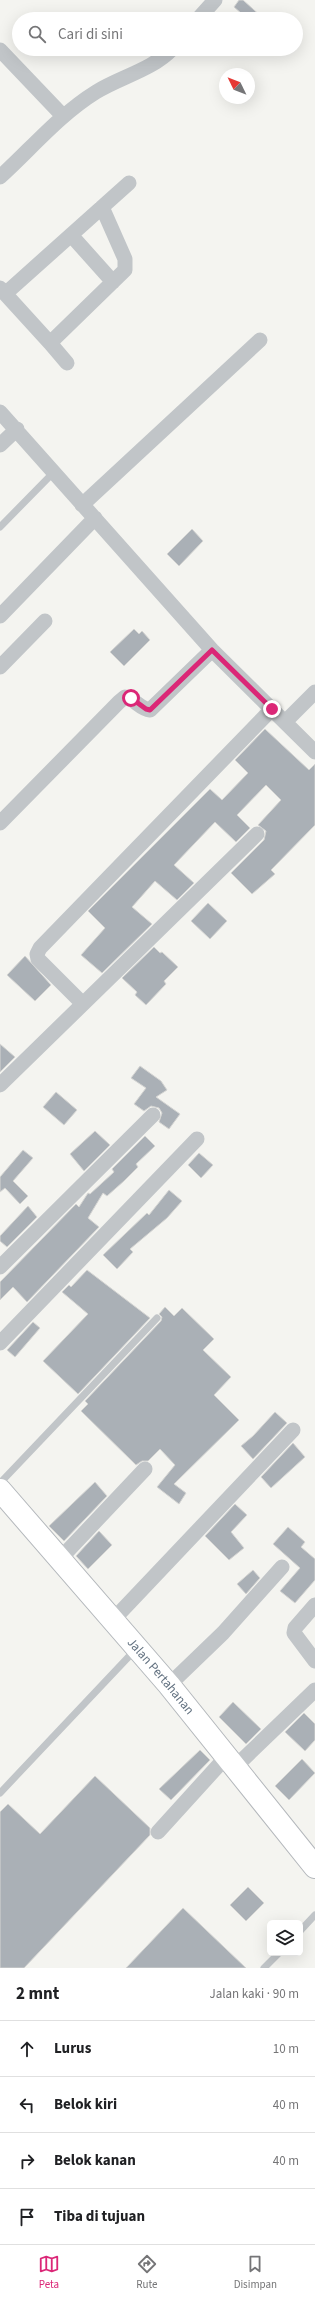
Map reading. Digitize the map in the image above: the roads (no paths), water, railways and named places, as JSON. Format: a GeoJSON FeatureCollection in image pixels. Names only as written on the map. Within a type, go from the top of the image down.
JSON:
{"type":"FeatureCollection","features":[{"type":"Feature","properties":{"kind":"main road","name":"Jalan Pertahanan"},"geometry":{"type":"LineString","coordinates":[[0,1490],[59,1560],[169,1685],[315,1867]]}},
{"type":"Feature","properties":{"kind":"street"},"geometry":{"type":"LineString","coordinates":[[204,12],[215,0]]}},
{"type":"Feature","properties":{"kind":"street"},"geometry":{"type":"LineString","coordinates":[[0,50],[63,116]]}},
{"type":"Feature","properties":{"kind":"street"},"geometry":{"type":"LineString","coordinates":[[0,176],[63,116],[96,92],[160,60],[164,56]]}},
{"type":"Feature","properties":{"kind":"street"},"geometry":{"type":"LineString","coordinates":[[67,363],[3,291],[71,235],[129,183]]}},
{"type":"Feature","properties":{"kind":"street"},"geometry":{"type":"LineString","coordinates":[[50,343],[123,272],[126,264],[102,207]]}},
{"type":"Feature","properties":{"kind":"street"},"geometry":{"type":"LineString","coordinates":[[71,235],[113,282]]}},
{"type":"Feature","properties":{"kind":"street"},"geometry":{"type":"LineString","coordinates":[[82,505],[260,340]]}},
{"type":"Feature","properties":{"kind":"street"},"geometry":{"type":"LineString","coordinates":[[0,412],[17,429],[53,473],[212,650],[315,752]]}},
{"type":"Feature","properties":{"kind":"street"},"geometry":{"type":"LineString","coordinates":[[0,445],[17,429]]}},
{"type":"Feature","properties":{"kind":"street"},"geometry":{"type":"LineString","coordinates":[[0,616],[94,518]]}},
{"type":"Feature","properties":{"kind":"street"},"geometry":{"type":"LineString","coordinates":[[0,668],[45,621]]}},
{"type":"Feature","properties":{"kind":"street"},"geometry":{"type":"LineString","coordinates":[[0,822],[119,702],[125,698],[131,698],[146,709],[150,710],[212,650]]}},
{"type":"Feature","properties":{"kind":"street"},"geometry":{"type":"LineString","coordinates":[[285,722],[315,692]]}},
{"type":"Feature","properties":{"kind":"street"},"geometry":{"type":"LineString","coordinates":[[82,1003],[38,958],[40,948],[272,709]]}},
{"type":"Feature","properties":{"kind":"street"},"geometry":{"type":"LineString","coordinates":[[0,1085],[82,1003],[257,834]]}},
{"type":"Feature","properties":{"kind":"street"},"geometry":{"type":"LineString","coordinates":[[0,1267],[152,1115]]}},
{"type":"Feature","properties":{"kind":"street"},"geometry":{"type":"LineString","coordinates":[[0,1343],[198,1139]]}},
{"type":"Feature","properties":{"kind":"street"},"geometry":{"type":"LineString","coordinates":[[112,1621],[293,1430]]}},
{"type":"Feature","properties":{"kind":"street"},"geometry":{"type":"LineString","coordinates":[[59,1560],[145,1469]]}},
{"type":"Feature","properties":{"kind":"street"},"geometry":{"type":"LineString","coordinates":[[169,1685],[223,1633],[282,1567]]}},
{"type":"Feature","properties":{"kind":"street"},"geometry":{"type":"LineString","coordinates":[[315,1605],[295,1628],[294,1633],[315,1661]]}},
{"type":"Feature","properties":{"kind":"street"},"geometry":{"type":"LineString","coordinates":[[158,1832],[231,1762],[315,1690]]}},
{"type":"Feature","properties":{"kind":"lane"},"geometry":{"type":"LineString","coordinates":[[0,526],[53,473]]}},
{"type":"Feature","properties":{"kind":"lane"},"geometry":{"type":"LineString","coordinates":[[0,1483],[157,1318]]}},
{"type":"Feature","properties":{"kind":"lane"},"geometry":{"type":"LineString","coordinates":[[0,1793],[136,1648]]}},
{"type":"Feature","properties":{"kind":"lane"},"geometry":{"type":"LineString","coordinates":[[303,1928],[315,1915]]}},
{"type":"Feature","properties":{"kind":"lane"},"geometry":{"type":"LineString","coordinates":[[264,1968],[276,1956]]}}]}
